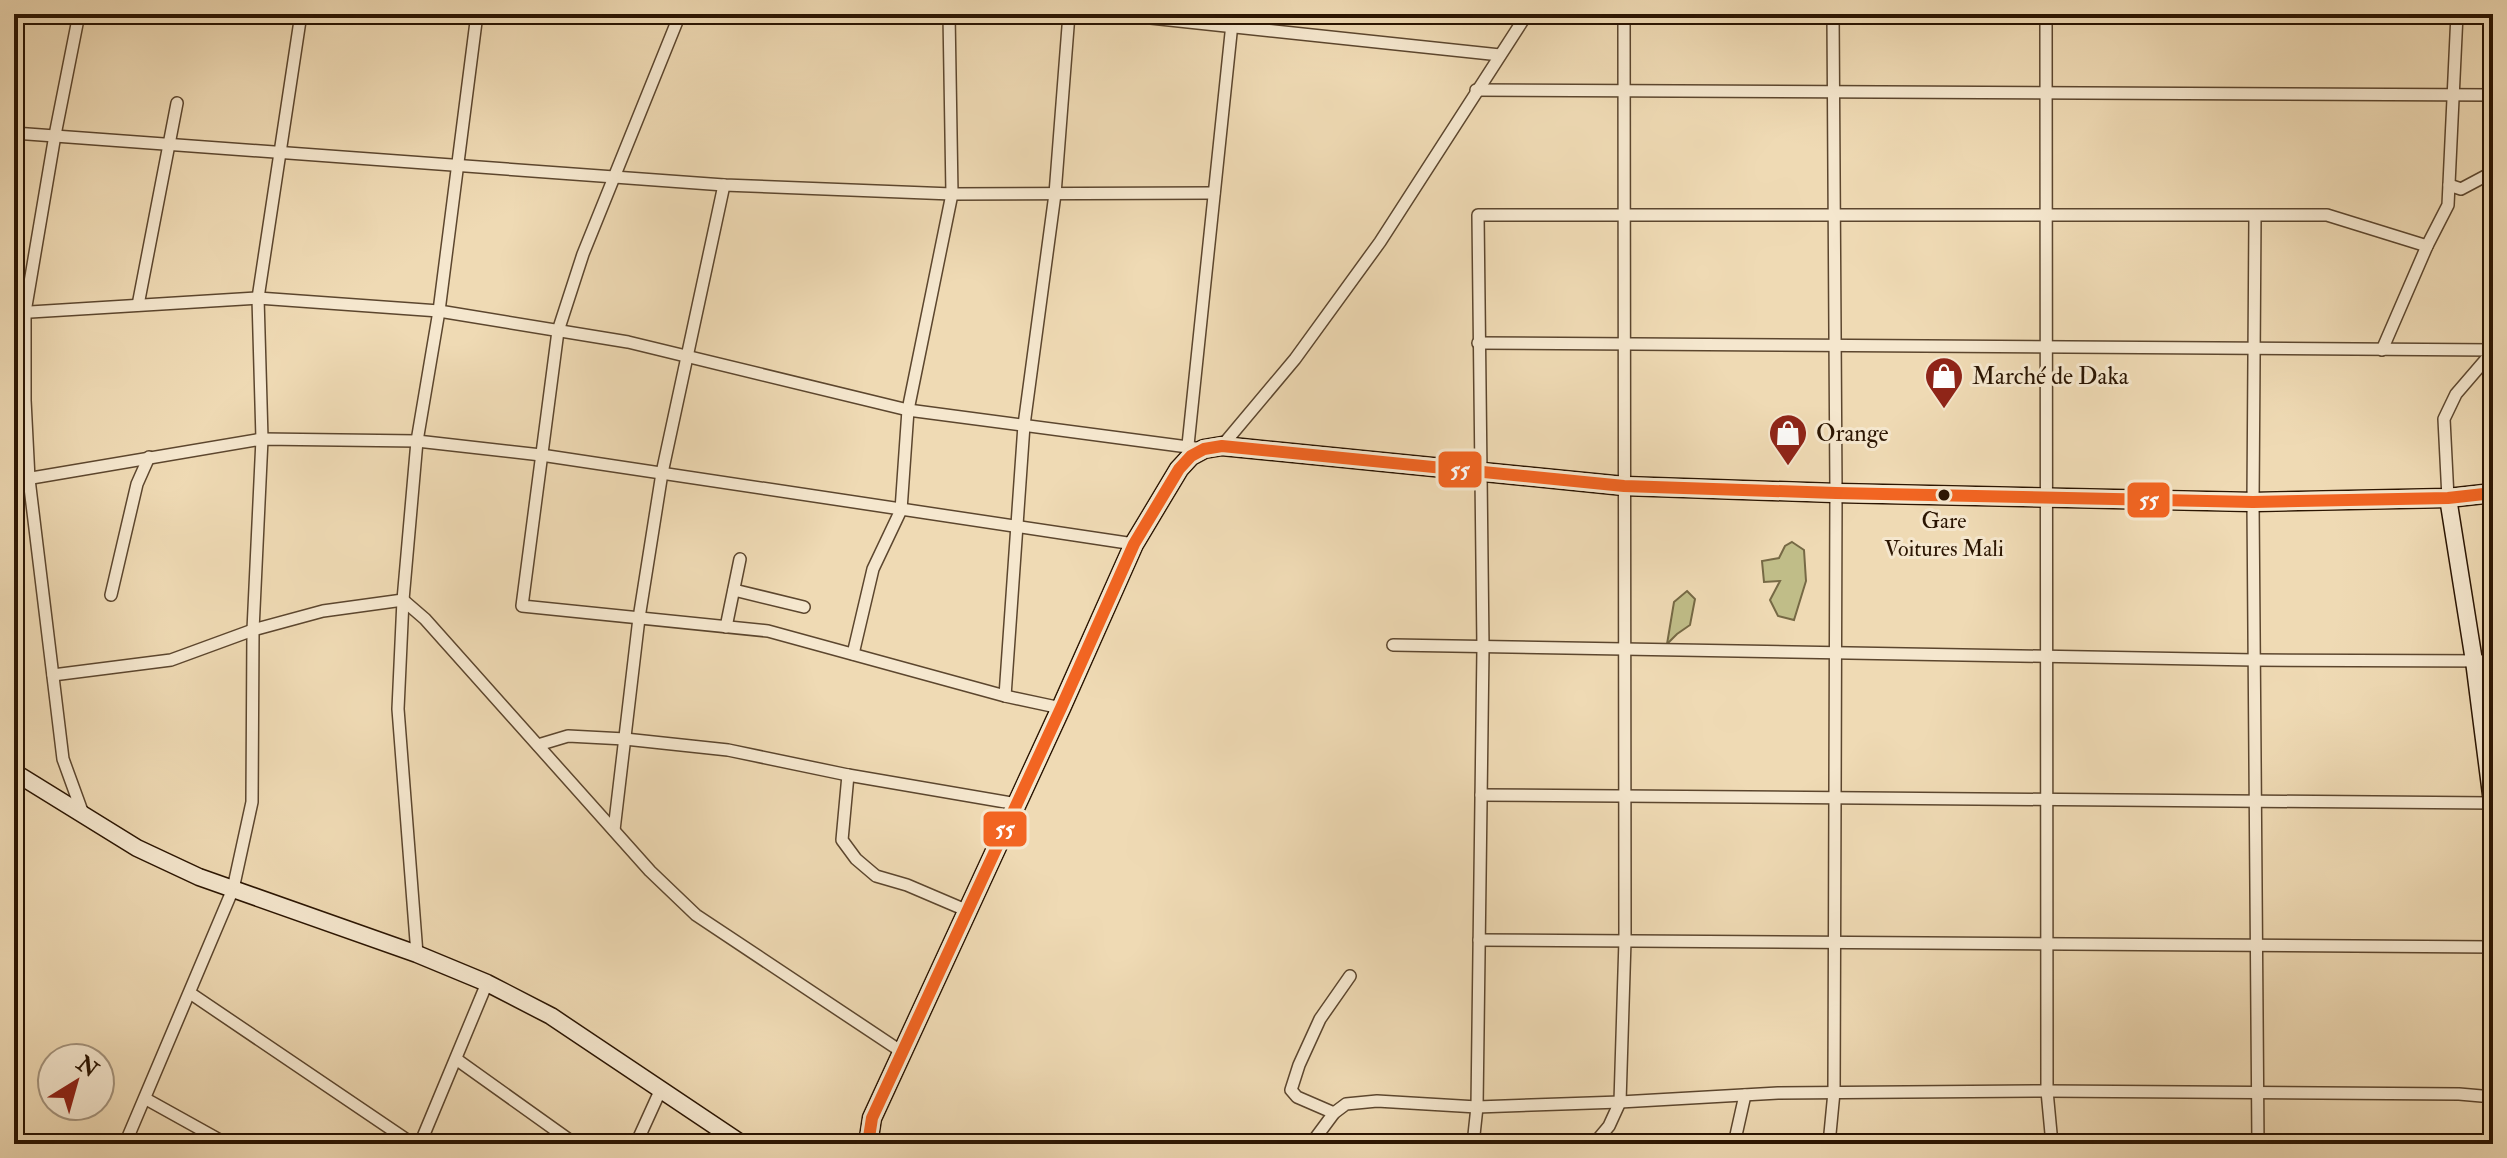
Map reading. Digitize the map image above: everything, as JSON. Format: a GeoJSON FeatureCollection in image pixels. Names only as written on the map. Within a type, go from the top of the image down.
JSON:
{"type":"FeatureCollection","features":[{"type":"Feature","properties":{"kind":"main road"},"geometry":{"type":"LineString","coordinates":[[868,1144],[872,1118],[1134,544],[1179,469],[1204,446],[1624,486],[2253,502],[2448,498],[2493,493]]}},
{"type":"Feature","properties":{"kind":"street"},"geometry":{"type":"LineString","coordinates":[[79,14],[20,312],[29,479],[63,759],[83,815]]}},
{"type":"Feature","properties":{"kind":"street"},"geometry":{"type":"LineString","coordinates":[[125,1144],[233,889],[252,802],[253,630],[262,439],[258,298],[301,14]]}},
{"type":"Feature","properties":{"kind":"street"},"geometry":{"type":"LineString","coordinates":[[417,954],[398,709],[403,600],[417,441],[439,311],[477,14]]}},
{"type":"Feature","properties":{"kind":"street"},"geometry":{"type":"LineString","coordinates":[[680,14],[583,254],[558,331],[522,606],[768,631],[1005,696],[1061,708]]}},
{"type":"Feature","properties":{"kind":"street"},"geometry":{"type":"LineString","coordinates":[[853,654],[873,569],[901,510],[908,410],[952,194],[949,14]]}},
{"type":"Feature","properties":{"kind":"street"},"geometry":{"type":"LineString","coordinates":[[1005,696],[1024,425],[1055,194],[1069,14]]}},
{"type":"Feature","properties":{"kind":"street"},"geometry":{"type":"LineString","coordinates":[[1113,14],[1233,19],[1500,55]]}},
{"type":"Feature","properties":{"kind":"street"},"geometry":{"type":"LineString","coordinates":[[1204,446],[1295,359],[1380,242],[1527,14]]}},
{"type":"Feature","properties":{"kind":"street"},"geometry":{"type":"LineString","coordinates":[[1594,1144],[1609,1126],[1620,1102],[1625,940],[1624,14]]}},
{"type":"Feature","properties":{"kind":"street"},"geometry":{"type":"LineString","coordinates":[[1829,1144],[1834,1092],[1836,654],[1833,14]]}},
{"type":"Feature","properties":{"kind":"street"},"geometry":{"type":"LineString","coordinates":[[2046,14],[2047,1091],[2052,1144]]}},
{"type":"Feature","properties":{"kind":"street"},"geometry":{"type":"LineString","coordinates":[[2382,350],[2448,205],[2457,14]]}},
{"type":"Feature","properties":{"kind":"street"},"geometry":{"type":"LineString","coordinates":[[1204,446],[1214,193],[1233,19]]}},
{"type":"Feature","properties":{"kind":"street"},"geometry":{"type":"LineString","coordinates":[[1476,90],[2493,95]]}},
{"type":"Feature","properties":{"kind":"street"},"geometry":{"type":"LineString","coordinates":[[138,305],[177,103]]}},
{"type":"Feature","properties":{"kind":"street"},"geometry":{"type":"LineString","coordinates":[[14,133],[724,185],[952,194],[1214,193]]}},
{"type":"Feature","properties":{"kind":"street"},"geometry":{"type":"LineString","coordinates":[[2449,185],[2461,189],[2493,172]]}},
{"type":"Feature","properties":{"kind":"street"},"geometry":{"type":"LineString","coordinates":[[614,830],[639,618],[662,473],[724,185]]}},
{"type":"Feature","properties":{"kind":"street"},"geometry":{"type":"LineString","coordinates":[[1473,1144],[1477,1107],[1483,648],[1478,215],[2327,215],[2427,246]]}},
{"type":"Feature","properties":{"kind":"street"},"geometry":{"type":"LineString","coordinates":[[2255,216],[2253,502],[2258,1144]]}},
{"type":"Feature","properties":{"kind":"street"},"geometry":{"type":"LineString","coordinates":[[20,312],[258,298],[439,311],[628,342],[908,410],[1204,446]]}},
{"type":"Feature","properties":{"kind":"street"},"geometry":{"type":"LineString","coordinates":[[1478,343],[2493,351]]}},
{"type":"Feature","properties":{"kind":"street"},"geometry":{"type":"LineString","coordinates":[[2493,351],[2456,394],[2444,419],[2448,498],[2474,661],[2493,810]]}},
{"type":"Feature","properties":{"kind":"street"},"geometry":{"type":"LineString","coordinates":[[14,481],[262,439],[417,441],[541,455],[1134,544]]}},
{"type":"Feature","properties":{"kind":"street"},"geometry":{"type":"LineString","coordinates":[[111,595],[137,484],[149,457]]}},
{"type":"Feature","properties":{"kind":"street"},"geometry":{"type":"LineString","coordinates":[[726,627],[740,559]]}},
{"type":"Feature","properties":{"kind":"street"},"geometry":{"type":"LineString","coordinates":[[734,590],[804,607]]}},
{"type":"Feature","properties":{"kind":"street"},"geometry":{"type":"LineString","coordinates":[[53,675],[171,660],[253,630],[323,611],[403,600],[425,619],[650,871],[696,915],[902,1052]]}},
{"type":"Feature","properties":{"kind":"street"},"geometry":{"type":"LineString","coordinates":[[1393,645],[1836,654],[2493,661]]}},
{"type":"Feature","properties":{"kind":"street"},"geometry":{"type":"LineString","coordinates":[[538,745],[568,736],[728,750],[848,775],[1017,804]]}},
{"type":"Feature","properties":{"kind":"street"},"geometry":{"type":"LineString","coordinates":[[14,772],[137,848],[199,877],[417,954],[487,983],[551,1016],[742,1144]]}},
{"type":"Feature","properties":{"kind":"street"},"geometry":{"type":"LineString","coordinates":[[848,775],[842,840],[856,859],[876,876],[907,885],[968,911]]}},
{"type":"Feature","properties":{"kind":"street"},"geometry":{"type":"LineString","coordinates":[[1481,795],[2492,803]]}},
{"type":"Feature","properties":{"kind":"street"},"geometry":{"type":"LineString","coordinates":[[1479,940],[2493,947]]}},
{"type":"Feature","properties":{"kind":"street"},"geometry":{"type":"LineString","coordinates":[[1334,1113],[1297,1097],[1291,1090],[1320,1019],[1350,976]]}},
{"type":"Feature","properties":{"kind":"street"},"geometry":{"type":"LineString","coordinates":[[420,1144],[487,983]]}},
{"type":"Feature","properties":{"kind":"street"},"geometry":{"type":"LineString","coordinates":[[190,993],[413,1144]]}},
{"type":"Feature","properties":{"kind":"street"},"geometry":{"type":"LineString","coordinates":[[456,1059],[575,1144]]}},
{"type":"Feature","properties":{"kind":"street"},"geometry":{"type":"LineString","coordinates":[[636,1144],[661,1089]]}},
{"type":"Feature","properties":{"kind":"street"},"geometry":{"type":"LineString","coordinates":[[1311,1144],[1334,1113],[1346,1104],[1377,1101],[1477,1107],[1834,1092],[2047,1091],[2459,1094],[2493,1097]]}},
{"type":"Feature","properties":{"kind":"street"},"geometry":{"type":"LineString","coordinates":[[1734,1144],[1745,1095]]}},
{"type":"Feature","properties":{"kind":"street"},"geometry":{"type":"LineString","coordinates":[[146,1099],[227,1144]]}},
{"type":"Feature","properties":{"kind":"shaded area"},"geometry":{"type":"Polygon","coordinates":[[[1792,542],[1804,550],[1806,581],[1794,620],[1778,616],[1770,600],[1780,581],[1764,582],[1762,561],[1779,558],[1785,546],[1792,542]]]}},
{"type":"Feature","properties":{"kind":"shaded area"},"geometry":{"type":"Polygon","coordinates":[[[1687,591],[1695,599],[1690,625],[1667,644],[1674,602],[1687,591]]]}},
{"type":"Feature","properties":{"kind":"transit line","name":"55"},"geometry":{"type":"LineString","coordinates":[[868,1144],[872,1118],[1134,544],[1179,469],[1191,456],[1204,449],[1222,446],[1624,486],[2253,502],[2448,498],[2493,493]]}},
{"type":"Feature","properties":{"kind":"place","name":"Marché de Daka"},"geometry":{"type":"Point","coordinates":[1944,410]}},
{"type":"Feature","properties":{"kind":"place","name":"Orange"},"geometry":{"type":"Point","coordinates":[1788,467]}},
{"type":"Feature","properties":{"kind":"place","name":"Gare Voitures Mali"},"geometry":{"type":"Point","coordinates":[1944,495]}}]}
